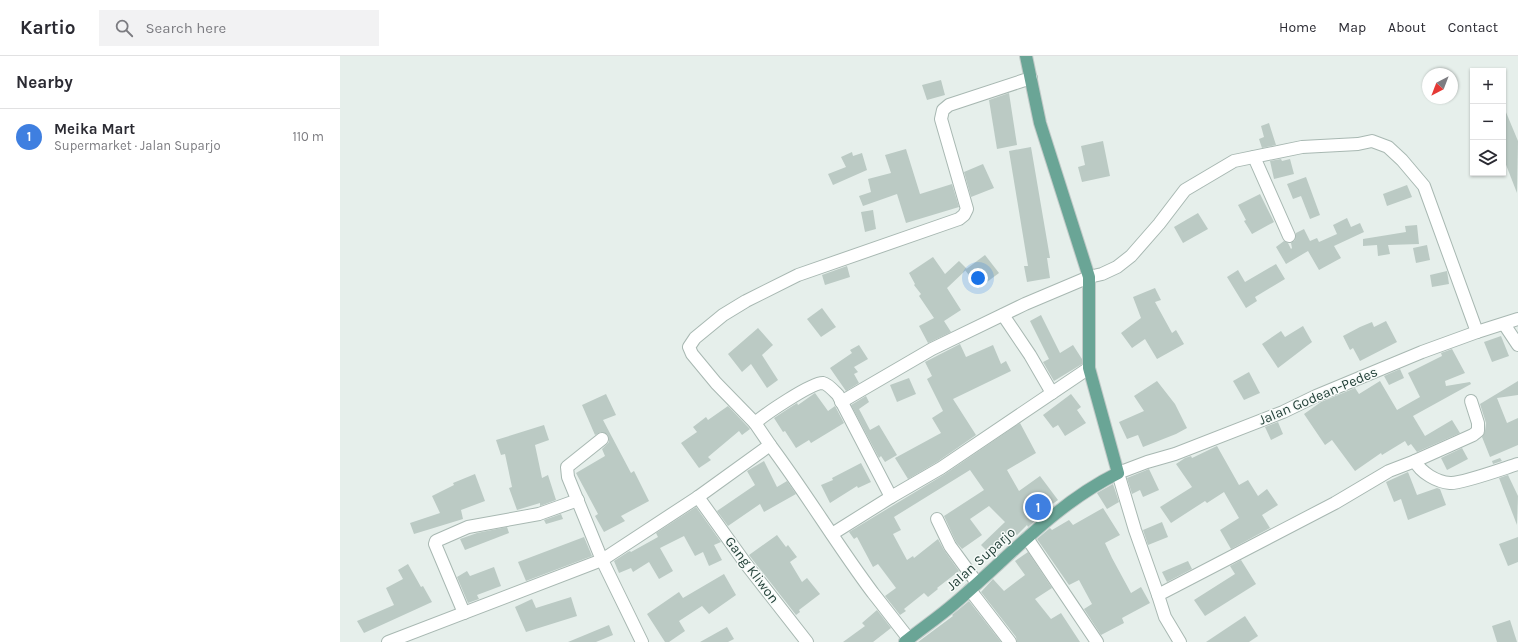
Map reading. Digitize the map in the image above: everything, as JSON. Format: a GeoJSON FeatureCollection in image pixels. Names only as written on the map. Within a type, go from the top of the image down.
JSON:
{"type":"FeatureCollection","features":[{"type":"Feature","properties":{"kind":"main road"},"geometry":{"type":"LineString","coordinates":[[1026,56],[1040,123],[1089,277],[1090,368],[1118,473]]}},
{"type":"Feature","properties":{"kind":"main road","name":"Jalan Suparjo"},"geometry":{"type":"LineString","coordinates":[[907,640],[1071,502],[1096,484],[1118,473]]}},
{"type":"Feature","properties":{"kind":"street"},"geometry":{"type":"LineString","coordinates":[[907,640],[832,534],[800,485],[755,423],[716,383],[692,354],[689,347],[695,338],[723,315],[798,275],[959,219],[964,215],[966,209],[941,119],[943,110],[949,105],[1031,78]]}},
{"type":"Feature","properties":{"kind":"street"},"geometry":{"type":"LineString","coordinates":[[840,402],[932,349],[1003,314],[1089,277],[1102,274],[1117,267],[1131,256],[1159,224],[1185,190],[1234,161],[1302,148],[1358,144],[1372,141],[1388,147],[1402,160],[1424,186],[1477,332]]}},
{"type":"Feature","properties":{"kind":"street"},"geometry":{"type":"LineString","coordinates":[[1254,157],[1289,236]]}},
{"type":"Feature","properties":{"kind":"street"},"geometry":{"type":"LineString","coordinates":[[1003,314],[1030,355],[1052,393]]}},
{"type":"Feature","properties":{"kind":"street","name":"Jalan Godean-Pedes"},"geometry":{"type":"LineString","coordinates":[[1118,473],[1147,462],[1175,454],[1283,412],[1316,396],[1422,352],[1518,319]]}},
{"type":"Feature","properties":{"kind":"street"},"geometry":{"type":"LineString","coordinates":[[1504,324],[1518,346]]}},
{"type":"Feature","properties":{"kind":"street"},"geometry":{"type":"LineString","coordinates":[[832,534],[941,468],[1090,368]]}},
{"type":"Feature","properties":{"kind":"street"},"geometry":{"type":"LineString","coordinates":[[755,423],[804,390],[821,383],[825,384],[838,395],[840,402],[891,497]]}},
{"type":"Feature","properties":{"kind":"street"},"geometry":{"type":"LineString","coordinates":[[1158,595],[1335,503],[1389,471],[1473,435],[1478,431],[1478,423],[1470,401]]}},
{"type":"Feature","properties":{"kind":"street"},"geometry":{"type":"LineString","coordinates":[[602,439],[567,467],[568,478],[602,560],[642,642]]}},
{"type":"Feature","properties":{"kind":"street"},"geometry":{"type":"LineString","coordinates":[[388,642],[602,560],[698,497],[770,445]]}},
{"type":"Feature","properties":{"kind":"street"},"geometry":{"type":"LineString","coordinates":[[1415,461],[1418,468],[1433,478],[1451,483],[1518,464]]}},
{"type":"Feature","properties":{"kind":"street"},"geometry":{"type":"LineString","coordinates":[[1118,473],[1135,530],[1165,617],[1180,642]]}},
{"type":"Feature","properties":{"kind":"street","name":"Gang Kliwon"},"geometry":{"type":"LineString","coordinates":[[698,497],[746,564],[807,642]]}},
{"type":"Feature","properties":{"kind":"street"},"geometry":{"type":"LineString","coordinates":[[464,613],[435,544],[436,541],[468,527],[539,514],[578,500]]}},
{"type":"Feature","properties":{"kind":"street"},"geometry":{"type":"LineString","coordinates":[[936,519],[973,586],[1010,642]]}},
{"type":"Feature","properties":{"kind":"street"},"geometry":{"type":"LineString","coordinates":[[1027,538],[1097,642]]}},
{"type":"Feature","properties":{"kind":"building"},"geometry":{"type":"Polygon","coordinates":[[[941,80],[945,95],[927,100],[922,85],[941,80]]]}},
{"type":"Feature","properties":{"kind":"building"},"geometry":{"type":"Polygon","coordinates":[[[1009,93],[1017,145],[997,149],[989,100],[1009,93]]]}},
{"type":"Feature","properties":{"kind":"building"},"geometry":{"type":"Polygon","coordinates":[[[1506,112],[1518,141],[1517,193],[1506,165],[1506,112]]]}},
{"type":"Feature","properties":{"kind":"building"},"geometry":{"type":"Polygon","coordinates":[[[1269,123],[1276,145],[1262,148],[1259,139],[1264,137],[1261,126],[1269,123]]]}},
{"type":"Feature","properties":{"kind":"building"},"geometry":{"type":"Polygon","coordinates":[[[1103,141],[1110,176],[1082,182],[1078,167],[1085,165],[1081,146],[1103,141]]]}},
{"type":"Feature","properties":{"kind":"building"},"geometry":{"type":"Polygon","coordinates":[[[1031,147],[1050,258],[1047,258],[1050,278],[1027,282],[1024,266],[1028,266],[1009,151],[1031,147]]]}},
{"type":"Feature","properties":{"kind":"building"},"geometry":{"type":"Polygon","coordinates":[[[906,149],[920,194],[952,184],[959,207],[906,223],[897,194],[863,206],[859,196],[871,192],[868,179],[891,173],[885,155],[906,149]]]}},
{"type":"Feature","properties":{"kind":"building"},"geometry":{"type":"Polygon","coordinates":[[[852,152],[853,156],[862,153],[867,170],[833,185],[828,174],[846,167],[841,157],[852,152]]]}},
{"type":"Feature","properties":{"kind":"building"},"geometry":{"type":"Polygon","coordinates":[[[1281,159],[1282,161],[1290,159],[1294,174],[1274,179],[1270,161],[1281,159]]]}},
{"type":"Feature","properties":{"kind":"building"},"geometry":{"type":"Polygon","coordinates":[[[983,164],[994,188],[971,197],[964,172],[983,164]]]}},
{"type":"Feature","properties":{"kind":"building"},"geometry":{"type":"Polygon","coordinates":[[[1306,177],[1320,215],[1310,219],[1301,196],[1293,199],[1287,184],[1306,177]]]}},
{"type":"Feature","properties":{"kind":"building"},"geometry":{"type":"Polygon","coordinates":[[[1407,185],[1412,197],[1387,206],[1383,194],[1407,185]]]}},
{"type":"Feature","properties":{"kind":"building"},"geometry":{"type":"Polygon","coordinates":[[[1260,194],[1274,222],[1252,234],[1244,221],[1246,220],[1238,205],[1260,194]]]}},
{"type":"Feature","properties":{"kind":"building"},"geometry":{"type":"Polygon","coordinates":[[[873,210],[876,229],[865,232],[861,212],[873,210]]]}},
{"type":"Feature","properties":{"kind":"building"},"geometry":{"type":"Polygon","coordinates":[[[1198,213],[1208,229],[1183,243],[1174,227],[1198,213]]]}},
{"type":"Feature","properties":{"kind":"building"},"geometry":{"type":"Polygon","coordinates":[[[1347,218],[1351,227],[1360,223],[1364,232],[1334,246],[1341,258],[1319,270],[1308,251],[1286,264],[1276,247],[1284,241],[1288,243],[1291,249],[1291,243],[1295,240],[1296,233],[1304,229],[1310,241],[1317,238],[1319,242],[1337,234],[1333,225],[1347,218]]]}},
{"type":"Feature","properties":{"kind":"building"},"geometry":{"type":"Polygon","coordinates":[[[1417,225],[1419,244],[1388,245],[1390,254],[1378,256],[1377,245],[1363,246],[1363,239],[1406,232],[1405,226],[1417,225]]]}},
{"type":"Feature","properties":{"kind":"building"},"geometry":{"type":"Polygon","coordinates":[[[1427,245],[1430,260],[1416,263],[1413,248],[1427,245]]]}},
{"type":"Feature","properties":{"kind":"building"},"geometry":{"type":"Polygon","coordinates":[[[985,255],[999,273],[979,288],[965,270],[985,255]]]}},
{"type":"Feature","properties":{"kind":"building"},"geometry":{"type":"Polygon","coordinates":[[[933,257],[945,274],[959,261],[967,269],[947,288],[961,310],[944,321],[951,332],[928,343],[919,326],[934,318],[919,296],[921,294],[914,285],[915,284],[909,273],[933,257]]]}},
{"type":"Feature","properties":{"kind":"building"},"geometry":{"type":"Polygon","coordinates":[[[1276,264],[1285,279],[1255,297],[1257,301],[1246,308],[1227,277],[1238,270],[1245,282],[1276,264]]]}},
{"type":"Feature","properties":{"kind":"building"},"geometry":{"type":"Polygon","coordinates":[[[847,266],[850,277],[825,285],[822,275],[847,266]]]}},
{"type":"Feature","properties":{"kind":"building"},"geometry":{"type":"Polygon","coordinates":[[[1447,271],[1449,284],[1432,287],[1430,275],[1447,271]]]}},
{"type":"Feature","properties":{"kind":"building"},"geometry":{"type":"Polygon","coordinates":[[[1155,288],[1161,300],[1155,302],[1172,333],[1176,330],[1184,344],[1157,359],[1145,339],[1132,348],[1121,333],[1141,318],[1133,297],[1155,288]]]}},
{"type":"Feature","properties":{"kind":"building"},"geometry":{"type":"Polygon","coordinates":[[[822,308],[836,327],[821,337],[807,319],[822,308]]]}},
{"type":"Feature","properties":{"kind":"building"},"geometry":{"type":"Polygon","coordinates":[[[1041,315],[1060,353],[1073,345],[1082,359],[1082,364],[1054,381],[1043,362],[1049,359],[1030,321],[1041,315]]]}},
{"type":"Feature","properties":{"kind":"building"},"geometry":{"type":"Polygon","coordinates":[[[1386,321],[1397,342],[1360,361],[1353,348],[1350,350],[1343,336],[1372,322],[1374,327],[1386,321]]]}},
{"type":"Feature","properties":{"kind":"building"},"geometry":{"type":"Polygon","coordinates":[[[1303,326],[1312,342],[1278,368],[1262,344],[1281,331],[1285,337],[1303,326]]]}},
{"type":"Feature","properties":{"kind":"building"},"geometry":{"type":"Polygon","coordinates":[[[758,328],[773,345],[762,355],[778,380],[767,388],[751,364],[742,372],[728,354],[758,328]]]}},
{"type":"Feature","properties":{"kind":"building"},"geometry":{"type":"Polygon","coordinates":[[[1501,336],[1509,356],[1492,362],[1484,342],[1501,336]]]}},
{"type":"Feature","properties":{"kind":"building"},"geometry":{"type":"Polygon","coordinates":[[[960,344],[966,357],[993,345],[1001,364],[1006,361],[1011,371],[953,399],[976,435],[937,462],[908,479],[895,458],[941,433],[932,418],[943,411],[927,379],[932,376],[925,362],[960,344]]]}},
{"type":"Feature","properties":{"kind":"building"},"geometry":{"type":"Polygon","coordinates":[[[859,345],[868,359],[854,367],[858,372],[854,374],[859,383],[846,391],[830,368],[852,353],[850,350],[859,345]]]}},
{"type":"Feature","properties":{"kind":"building"},"geometry":{"type":"Polygon","coordinates":[[[1452,349],[1465,373],[1445,381],[1446,386],[1470,382],[1471,384],[1413,416],[1425,436],[1452,420],[1460,433],[1417,452],[1411,444],[1408,446],[1405,441],[1382,455],[1381,453],[1355,471],[1332,440],[1325,445],[1304,414],[1321,402],[1355,388],[1359,394],[1380,381],[1397,410],[1420,397],[1408,373],[1442,356],[1441,353],[1452,349]]]}},
{"type":"Feature","properties":{"kind":"building"},"geometry":{"type":"Polygon","coordinates":[[[1400,369],[1404,378],[1389,385],[1384,376],[1400,369]]]}},
{"type":"Feature","properties":{"kind":"building"},"geometry":{"type":"Polygon","coordinates":[[[1249,372],[1260,393],[1244,400],[1233,381],[1249,372]]]}},
{"type":"Feature","properties":{"kind":"building"},"geometry":{"type":"Polygon","coordinates":[[[909,378],[916,394],[897,402],[890,385],[909,378]]]}},
{"type":"Feature","properties":{"kind":"building"},"geometry":{"type":"Polygon","coordinates":[[[1157,381],[1175,404],[1187,428],[1143,447],[1138,435],[1127,439],[1119,422],[1144,411],[1134,396],[1157,381]]]}},
{"type":"Feature","properties":{"kind":"building"},"geometry":{"type":"Polygon","coordinates":[[[1518,381],[1518,395],[1497,398],[1507,423],[1518,418],[1518,445],[1490,457],[1482,437],[1485,431],[1486,423],[1480,404],[1518,381]]]}},
{"type":"Feature","properties":{"kind":"building"},"geometry":{"type":"Polygon","coordinates":[[[815,393],[828,411],[835,406],[844,423],[811,443],[809,440],[796,448],[774,418],[797,403],[798,405],[815,393]]]}},
{"type":"Feature","properties":{"kind":"building"},"geometry":{"type":"Polygon","coordinates":[[[606,394],[616,415],[603,420],[631,473],[634,471],[649,501],[621,516],[625,521],[604,532],[595,516],[598,514],[576,473],[605,456],[602,449],[609,442],[608,435],[601,432],[595,435],[582,405],[606,394]]]}},
{"type":"Feature","properties":{"kind":"building"},"geometry":{"type":"Polygon","coordinates":[[[1071,394],[1081,407],[1077,410],[1086,423],[1065,436],[1058,425],[1053,428],[1043,415],[1071,394]]]}},
{"type":"Feature","properties":{"kind":"building"},"geometry":{"type":"Polygon","coordinates":[[[866,396],[869,402],[859,409],[870,430],[879,425],[897,455],[885,462],[881,456],[879,458],[851,405],[866,396]]]}},
{"type":"Feature","properties":{"kind":"building"},"geometry":{"type":"Polygon","coordinates":[[[728,406],[750,429],[742,435],[739,431],[708,457],[711,460],[699,468],[681,443],[697,432],[693,427],[706,417],[708,420],[728,406]]]}},
{"type":"Feature","properties":{"kind":"building"},"geometry":{"type":"Polygon","coordinates":[[[1278,422],[1283,434],[1271,440],[1265,427],[1278,422]]]}},
{"type":"Feature","properties":{"kind":"building"},"geometry":{"type":"Polygon","coordinates":[[[1020,423],[1036,453],[1007,470],[1019,491],[1040,476],[1058,500],[1040,513],[1042,515],[1028,527],[1027,525],[1017,535],[1014,532],[991,555],[981,545],[1005,522],[989,506],[970,519],[982,535],[962,549],[956,542],[944,516],[984,490],[970,470],[894,517],[901,530],[893,534],[907,560],[913,556],[914,558],[938,539],[959,571],[928,597],[924,593],[904,609],[906,611],[900,615],[885,596],[896,588],[878,564],[873,567],[857,537],[854,539],[849,532],[945,474],[1020,423]]]}},
{"type":"Feature","properties":{"kind":"building"},"geometry":{"type":"Polygon","coordinates":[[[544,425],[549,440],[535,445],[542,478],[548,475],[556,500],[540,506],[540,503],[517,510],[509,488],[512,487],[505,454],[501,455],[496,440],[544,425]]]}},
{"type":"Feature","properties":{"kind":"building"},"geometry":{"type":"Polygon","coordinates":[[[1217,446],[1239,485],[1248,480],[1258,496],[1267,489],[1278,505],[1262,515],[1270,528],[1231,549],[1220,530],[1239,518],[1224,492],[1207,503],[1205,501],[1171,523],[1160,507],[1192,487],[1176,464],[1185,458],[1191,456],[1192,458],[1217,446]]]}},
{"type":"Feature","properties":{"kind":"building"},"geometry":{"type":"Polygon","coordinates":[[[1462,448],[1468,459],[1447,470],[1441,458],[1462,448]]]}},
{"type":"Feature","properties":{"kind":"building"},"geometry":{"type":"Polygon","coordinates":[[[1500,458],[1502,461],[1493,464],[1492,461],[1500,458]]]}},
{"type":"Feature","properties":{"kind":"building"},"geometry":{"type":"Polygon","coordinates":[[[764,461],[777,487],[787,481],[796,494],[764,512],[760,504],[728,526],[717,511],[755,485],[747,471],[764,461]]]}},
{"type":"Feature","properties":{"kind":"building"},"geometry":{"type":"Polygon","coordinates":[[[861,463],[871,482],[858,488],[857,486],[830,503],[821,485],[833,480],[832,478],[861,463]]]}},
{"type":"Feature","properties":{"kind":"building"},"geometry":{"type":"Polygon","coordinates":[[[1149,469],[1159,490],[1143,497],[1140,490],[1132,494],[1127,478],[1149,469]]]}},
{"type":"Feature","properties":{"kind":"building"},"geometry":{"type":"Polygon","coordinates":[[[1408,472],[1417,495],[1437,488],[1440,489],[1446,505],[1408,520],[1401,499],[1394,502],[1386,482],[1408,472]]]}},
{"type":"Feature","properties":{"kind":"building"},"geometry":{"type":"Polygon","coordinates":[[[475,474],[485,501],[461,510],[463,519],[414,534],[410,523],[440,513],[432,496],[454,485],[453,483],[475,474]]]}},
{"type":"Feature","properties":{"kind":"building"},"geometry":{"type":"Polygon","coordinates":[[[1508,475],[1518,496],[1517,525],[1499,478],[1508,475]]]}},
{"type":"Feature","properties":{"kind":"building"},"geometry":{"type":"Polygon","coordinates":[[[1113,484],[1119,502],[1107,509],[1097,493],[1113,484]]]}},
{"type":"Feature","properties":{"kind":"building"},"geometry":{"type":"Polygon","coordinates":[[[696,507],[721,542],[714,545],[722,560],[709,566],[703,552],[695,556],[684,536],[660,548],[673,571],[659,579],[649,562],[633,572],[631,568],[619,573],[614,561],[658,537],[656,533],[696,507]]]}},
{"type":"Feature","properties":{"kind":"building"},"geometry":{"type":"Polygon","coordinates":[[[1103,508],[1120,535],[1105,543],[1112,558],[1131,593],[1141,587],[1150,603],[1122,618],[1124,623],[1101,635],[1084,609],[1092,604],[1079,580],[1069,585],[1037,539],[1050,528],[1052,530],[1069,520],[1073,525],[1103,508]]]}},
{"type":"Feature","properties":{"kind":"building"},"geometry":{"type":"Polygon","coordinates":[[[561,514],[563,519],[546,524],[544,520],[561,514]]]}},
{"type":"Feature","properties":{"kind":"building"},"geometry":{"type":"Polygon","coordinates":[[[1162,522],[1168,537],[1148,545],[1143,530],[1162,522]]]}},
{"type":"Feature","properties":{"kind":"building"},"geometry":{"type":"Polygon","coordinates":[[[507,527],[509,533],[465,550],[460,539],[477,533],[507,527]]]}},
{"type":"Feature","properties":{"kind":"building"},"geometry":{"type":"Polygon","coordinates":[[[777,535],[786,547],[788,545],[797,557],[790,562],[802,582],[807,578],[820,594],[799,610],[800,612],[796,615],[749,555],[777,535]]]}},
{"type":"Feature","properties":{"kind":"building"},"geometry":{"type":"Polygon","coordinates":[[[584,537],[592,556],[526,581],[518,562],[584,537]]]}},
{"type":"Feature","properties":{"kind":"building"},"geometry":{"type":"Polygon","coordinates":[[[1518,537],[1518,562],[1508,566],[1499,544],[1518,537]]]}},
{"type":"Feature","properties":{"kind":"building"},"geometry":{"type":"Polygon","coordinates":[[[1028,552],[1052,588],[1035,599],[1051,619],[1061,613],[1080,642],[1017,642],[1016,637],[981,592],[993,579],[1004,591],[1025,575],[1015,561],[1028,552]]]}},
{"type":"Feature","properties":{"kind":"building"},"geometry":{"type":"Polygon","coordinates":[[[1241,560],[1256,584],[1205,616],[1194,600],[1235,574],[1230,566],[1241,560]]]}},
{"type":"Feature","properties":{"kind":"building"},"geometry":{"type":"Polygon","coordinates":[[[1188,561],[1192,569],[1167,582],[1162,572],[1188,561]]]}},
{"type":"Feature","properties":{"kind":"building"},"geometry":{"type":"Polygon","coordinates":[[[408,564],[421,587],[423,586],[432,602],[364,633],[357,621],[394,605],[386,588],[403,579],[398,570],[408,564]]]}},
{"type":"Feature","properties":{"kind":"building"},"geometry":{"type":"Polygon","coordinates":[[[494,567],[501,586],[477,595],[479,599],[468,603],[457,577],[467,571],[470,576],[494,567]]]}},
{"type":"Feature","properties":{"kind":"building"},"geometry":{"type":"Polygon","coordinates":[[[724,574],[736,595],[709,614],[702,606],[679,621],[685,631],[669,642],[665,642],[647,614],[679,592],[683,598],[724,574]]]}},
{"type":"Feature","properties":{"kind":"building"},"geometry":{"type":"Polygon","coordinates":[[[571,597],[577,616],[526,632],[515,607],[532,599],[536,608],[571,597]]]}},
{"type":"Feature","properties":{"kind":"building"},"geometry":{"type":"Polygon","coordinates":[[[969,601],[1001,642],[918,642],[953,616],[952,615],[969,601]]]}},
{"type":"Feature","properties":{"kind":"building"},"geometry":{"type":"Polygon","coordinates":[[[877,610],[891,628],[873,642],[843,642],[865,626],[862,623],[877,610]]]}},
{"type":"Feature","properties":{"kind":"building"},"geometry":{"type":"Polygon","coordinates":[[[1245,616],[1258,636],[1249,642],[1206,642],[1245,616]]]}},
{"type":"Feature","properties":{"kind":"building"},"geometry":{"type":"Polygon","coordinates":[[[1510,620],[1517,642],[1497,642],[1492,626],[1510,620]]]}},
{"type":"Feature","properties":{"kind":"building"},"geometry":{"type":"Polygon","coordinates":[[[609,625],[613,635],[596,642],[568,642],[609,625]]]}},
{"type":"Feature","properties":{"kind":"building"},"geometry":{"type":"Polygon","coordinates":[[[727,627],[734,639],[728,642],[700,642],[727,627]]]}},
{"type":"Feature","properties":{"kind":"place","name":"Meika Mart"},"geometry":{"type":"Point","coordinates":[1038,507]}}]}
